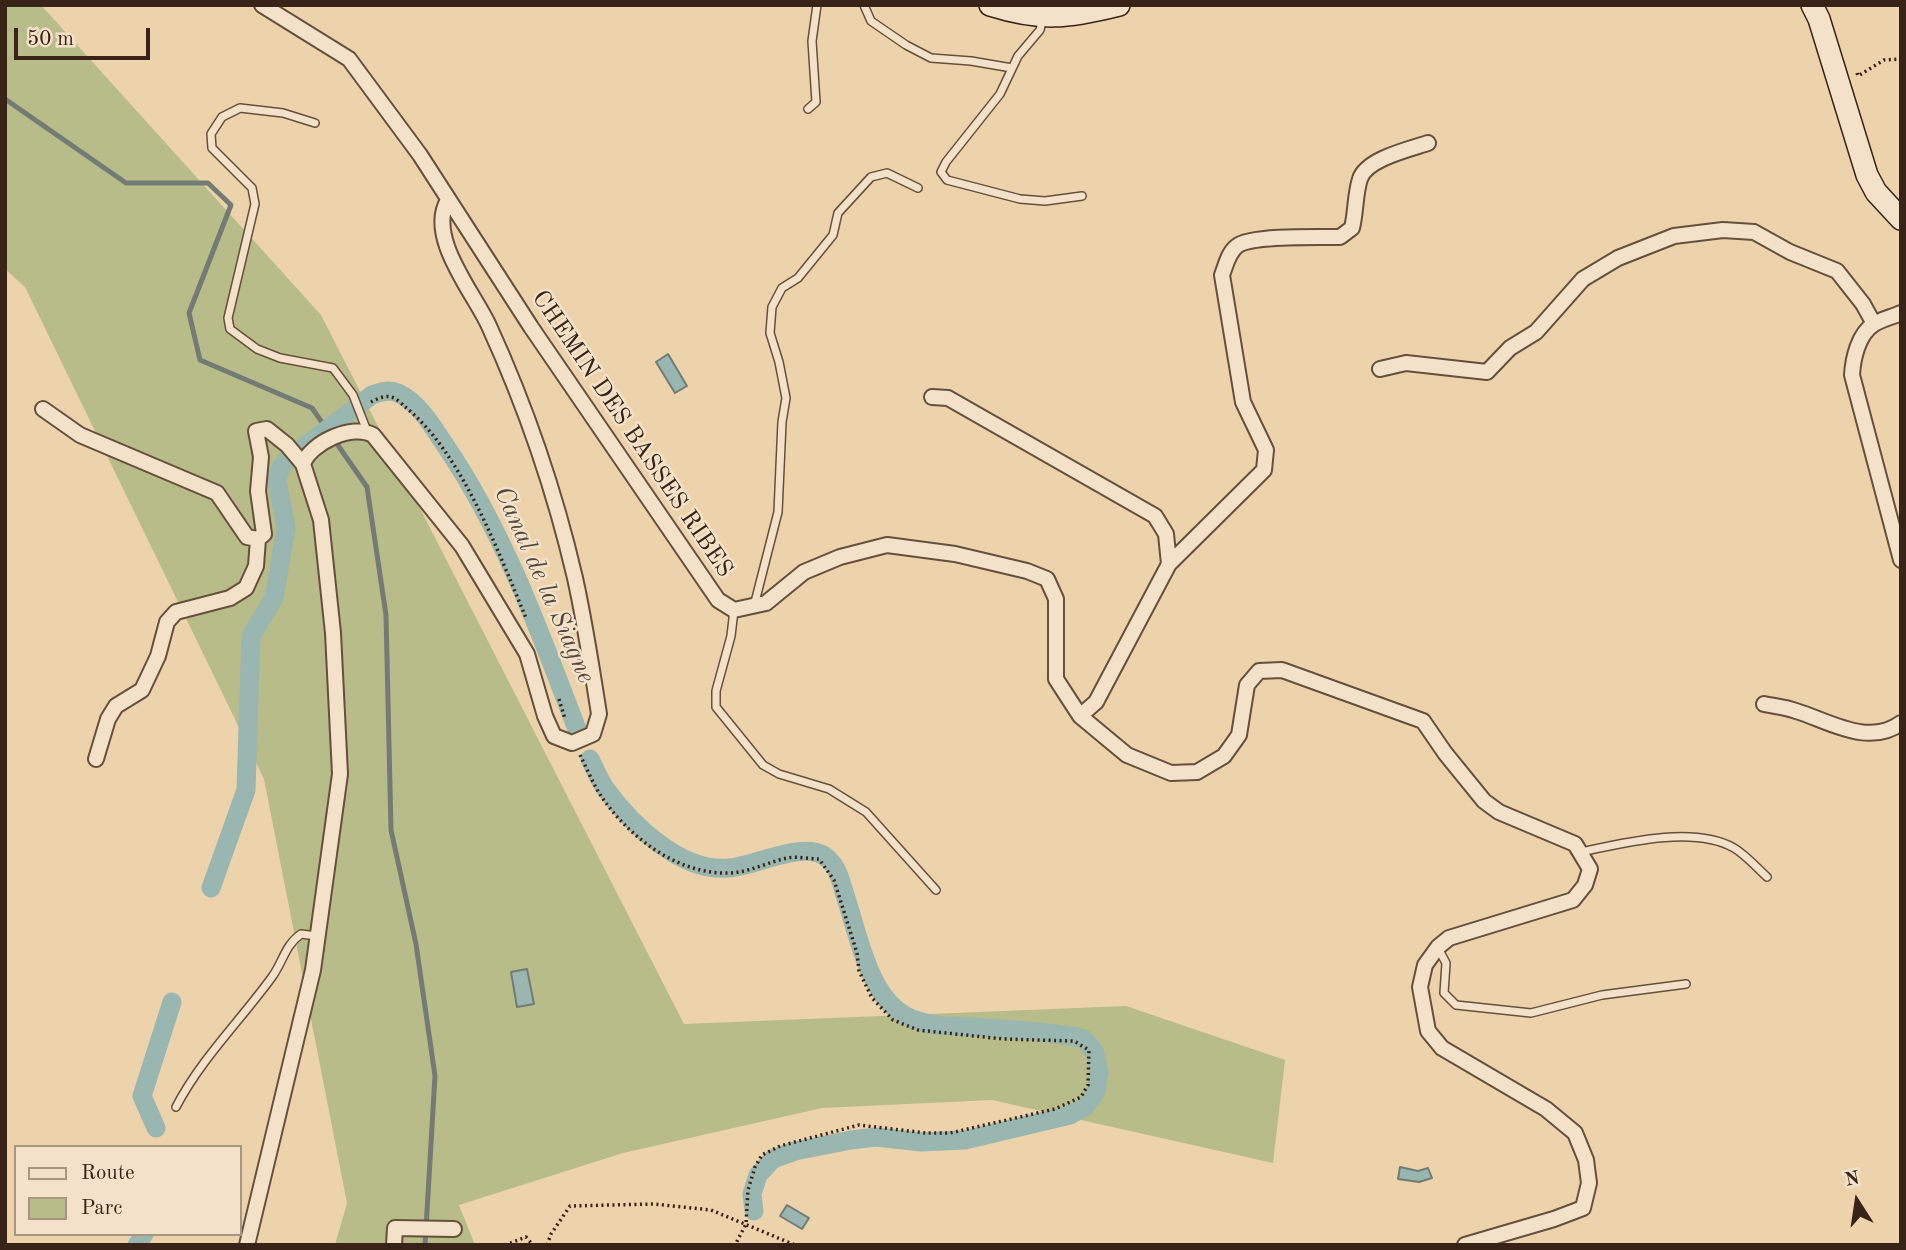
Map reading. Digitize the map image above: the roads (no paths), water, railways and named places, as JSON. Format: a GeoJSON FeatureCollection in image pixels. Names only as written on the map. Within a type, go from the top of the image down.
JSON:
{"type":"FeatureCollection","features":[{"type":"Feature","properties":{"kind":"main road"},"geometry":{"type":"LineString","coordinates":[[990,5],[1022,15],[1043,17],[1087,13],[1119,5]]}},
{"type":"Feature","properties":{"kind":"main road"},"geometry":{"type":"LineString","coordinates":[[1812,5],[1819,19],[1867,175],[1876,192],[1901,219]]}},
{"type":"Feature","properties":{"kind":"street","name":"CHEMIN DES BASSES RIBES"},"geometry":{"type":"LineString","coordinates":[[262,5],[349,59],[421,155],[531,327],[718,600],[734,610],[766,603],[804,572],[840,557],[887,545],[955,554],[1027,570],[1047,579],[1056,598],[1056,679],[1080,716],[1127,755],[1171,773],[1197,772],[1224,756],[1239,735],[1247,685],[1259,671],[1282,670],[1423,720],[1445,753],[1484,801],[1499,812],[1575,844],[1580,852]]}},
{"type":"Feature","properties":{"kind":"street"},"geometry":{"type":"LineString","coordinates":[[1080,716],[1096,702],[1170,564],[1264,470],[1266,450],[1243,402],[1222,275],[1229,256],[1238,245],[1252,240],[1340,237],[1352,228],[1360,177],[1369,167],[1392,155],[1428,143]]}},
{"type":"Feature","properties":{"kind":"street"},"geometry":{"type":"LineString","coordinates":[[303,464],[312,450],[348,431],[367,432],[393,457],[461,546],[527,654],[545,716],[554,736],[572,743],[593,734],[599,715],[575,578],[550,484],[519,398],[488,324],[451,257],[444,237],[442,219],[448,200]]}},
{"type":"Feature","properties":{"kind":"street"},"geometry":{"type":"LineString","coordinates":[[1380,369],[1406,363],[1487,372],[1510,348],[1535,332],[1583,279],[1606,265],[1674,236],[1723,230],[1754,232],[1790,252],[1838,271],[1863,304],[1874,324]]}},
{"type":"Feature","properties":{"kind":"street"},"geometry":{"type":"LineString","coordinates":[[1901,313],[1874,324],[1861,339],[1853,362],[1852,375],[1901,560]]}},
{"type":"Feature","properties":{"kind":"street"},"geometry":{"type":"LineString","coordinates":[[932,397],[948,398],[1155,516],[1166,534],[1170,564]]}},
{"type":"Feature","properties":{"kind":"street"},"geometry":{"type":"LineString","coordinates":[[43,409],[80,435],[217,494],[247,537],[258,539]]}},
{"type":"Feature","properties":{"kind":"street"},"geometry":{"type":"LineString","coordinates":[[96,759],[108,719],[116,706],[142,690],[158,656],[167,622],[176,612],[230,598],[246,588],[256,566],[258,539],[264,534],[258,491],[261,457],[256,431],[267,429],[287,445],[303,464],[321,520],[333,633],[340,775],[313,970],[247,1245]]}},
{"type":"Feature","properties":{"kind":"street"},"geometry":{"type":"LineString","coordinates":[[1763,704],[1796,710],[1828,724],[1862,733],[1894,727],[1901,723]]}},
{"type":"Feature","properties":{"kind":"street"},"geometry":{"type":"LineString","coordinates":[[1465,1245],[1583,1208],[1589,1183],[1586,1160],[1575,1133],[1546,1109],[1443,1048],[1429,1031],[1420,987],[1424,965],[1449,938],[1573,900],[1584,886],[1590,869],[1580,852]]}},
{"type":"Feature","properties":{"kind":"street"},"geometry":{"type":"LineString","coordinates":[[394,1245],[395,1228],[454,1229]]}},
{"type":"Feature","properties":{"kind":"lane"},"geometry":{"type":"LineString","coordinates":[[808,108],[816,102],[812,41],[817,5]]}},
{"type":"Feature","properties":{"kind":"lane"},"geometry":{"type":"LineString","coordinates":[[864,5],[871,21],[906,45],[932,58],[1012,68]]}},
{"type":"Feature","properties":{"kind":"lane"},"geometry":{"type":"LineString","coordinates":[[1043,17],[1040,30],[1018,56],[1000,94],[941,172],[947,180],[1020,199],[1045,201],[1082,196]]}},
{"type":"Feature","properties":{"kind":"lane"},"geometry":{"type":"LineString","coordinates":[[315,123],[283,113],[240,108],[222,117],[211,134],[212,148],[252,188],[256,204],[228,318],[230,328],[257,349],[280,358],[333,368],[353,395],[367,432]]}},
{"type":"Feature","properties":{"kind":"lane"},"geometry":{"type":"LineString","coordinates":[[754,606],[778,512],[782,422],[786,398],[770,333],[772,307],[782,288],[798,278],[833,235],[838,213],[871,177],[887,173],[918,188]]}},
{"type":"Feature","properties":{"kind":"lane"},"geometry":{"type":"LineString","coordinates":[[734,610],[731,636],[716,691],[716,708],[763,765],[779,774],[829,789],[866,812],[936,890]]}},
{"type":"Feature","properties":{"kind":"lane"},"geometry":{"type":"LineString","coordinates":[[1580,852],[1626,841],[1707,838],[1735,848],[1766,877]]}},
{"type":"Feature","properties":{"kind":"lane"},"geometry":{"type":"LineString","coordinates":[[176,1107],[190,1080],[274,974],[290,941],[302,934],[317,936]]}},
{"type":"Feature","properties":{"kind":"lane"},"geometry":{"type":"LineString","coordinates":[[1438,947],[1446,963],[1444,993],[1456,1005],[1466,1007],[1531,1013],[1602,995],[1686,984]]}},
{"type":"Feature","properties":{"kind":"water"},"geometry":{"type":"Polygon","coordinates":[[[668,354],[687,386],[675,393],[656,362],[668,354]]]}},
{"type":"Feature","properties":{"kind":"water"},"geometry":{"type":"Polygon","coordinates":[[[527,969],[534,1004],[517,1007],[511,972],[527,969]]]}},
{"type":"Feature","properties":{"kind":"water"},"geometry":{"type":"Polygon","coordinates":[[[1400,1167],[1418,1171],[1428,1168],[1432,1178],[1419,1182],[1398,1179],[1400,1167]]]}},
{"type":"Feature","properties":{"kind":"water"},"geometry":{"type":"Polygon","coordinates":[[[787,1205],[809,1218],[802,1229],[780,1216],[787,1205]]]}},
{"type":"Feature","properties":{"kind":"waterway"},"geometry":{"type":"LineString","coordinates":[[5,99],[126,183],[208,183],[231,205],[189,313],[200,360],[312,408],[367,487],[386,615],[391,830],[416,944],[435,1076],[425,1245]]}},
{"type":"Feature","properties":{"kind":"waterway","name":"Canal de la Siagne"},"geometry":{"type":"LineString","coordinates":[[211,888],[246,790],[251,636],[274,598],[286,528],[277,480],[280,469],[286,461],[372,395],[385,391],[395,392],[413,403],[432,425],[468,481],[520,585],[577,729]]}},
{"type":"Feature","properties":{"kind":"waterway","name":"Canal de la Siagne"},"geometry":{"type":"LineString","coordinates":[[590,759],[605,788],[629,816],[659,843],[693,863],[729,868],[803,851],[814,852],[828,859],[840,878],[873,979],[893,1007],[906,1016],[939,1025],[1070,1036],[1084,1039],[1095,1053],[1099,1073],[1096,1091],[1086,1106],[1070,1115],[965,1140],[921,1142],[876,1137],[795,1151],[773,1159],[758,1175],[752,1194],[754,1211]]}},
{"type":"Feature","properties":{"kind":"waterway","name":"Canal de la Siagne"},"geometry":{"type":"LineString","coordinates":[[156,1128],[142,1096],[172,1002]]}},
{"type":"Feature","properties":{"kind":"waterway","name":"Canal de la Siagne"},"geometry":{"type":"LineString","coordinates":[[137,1245],[143,1236]]}}]}
